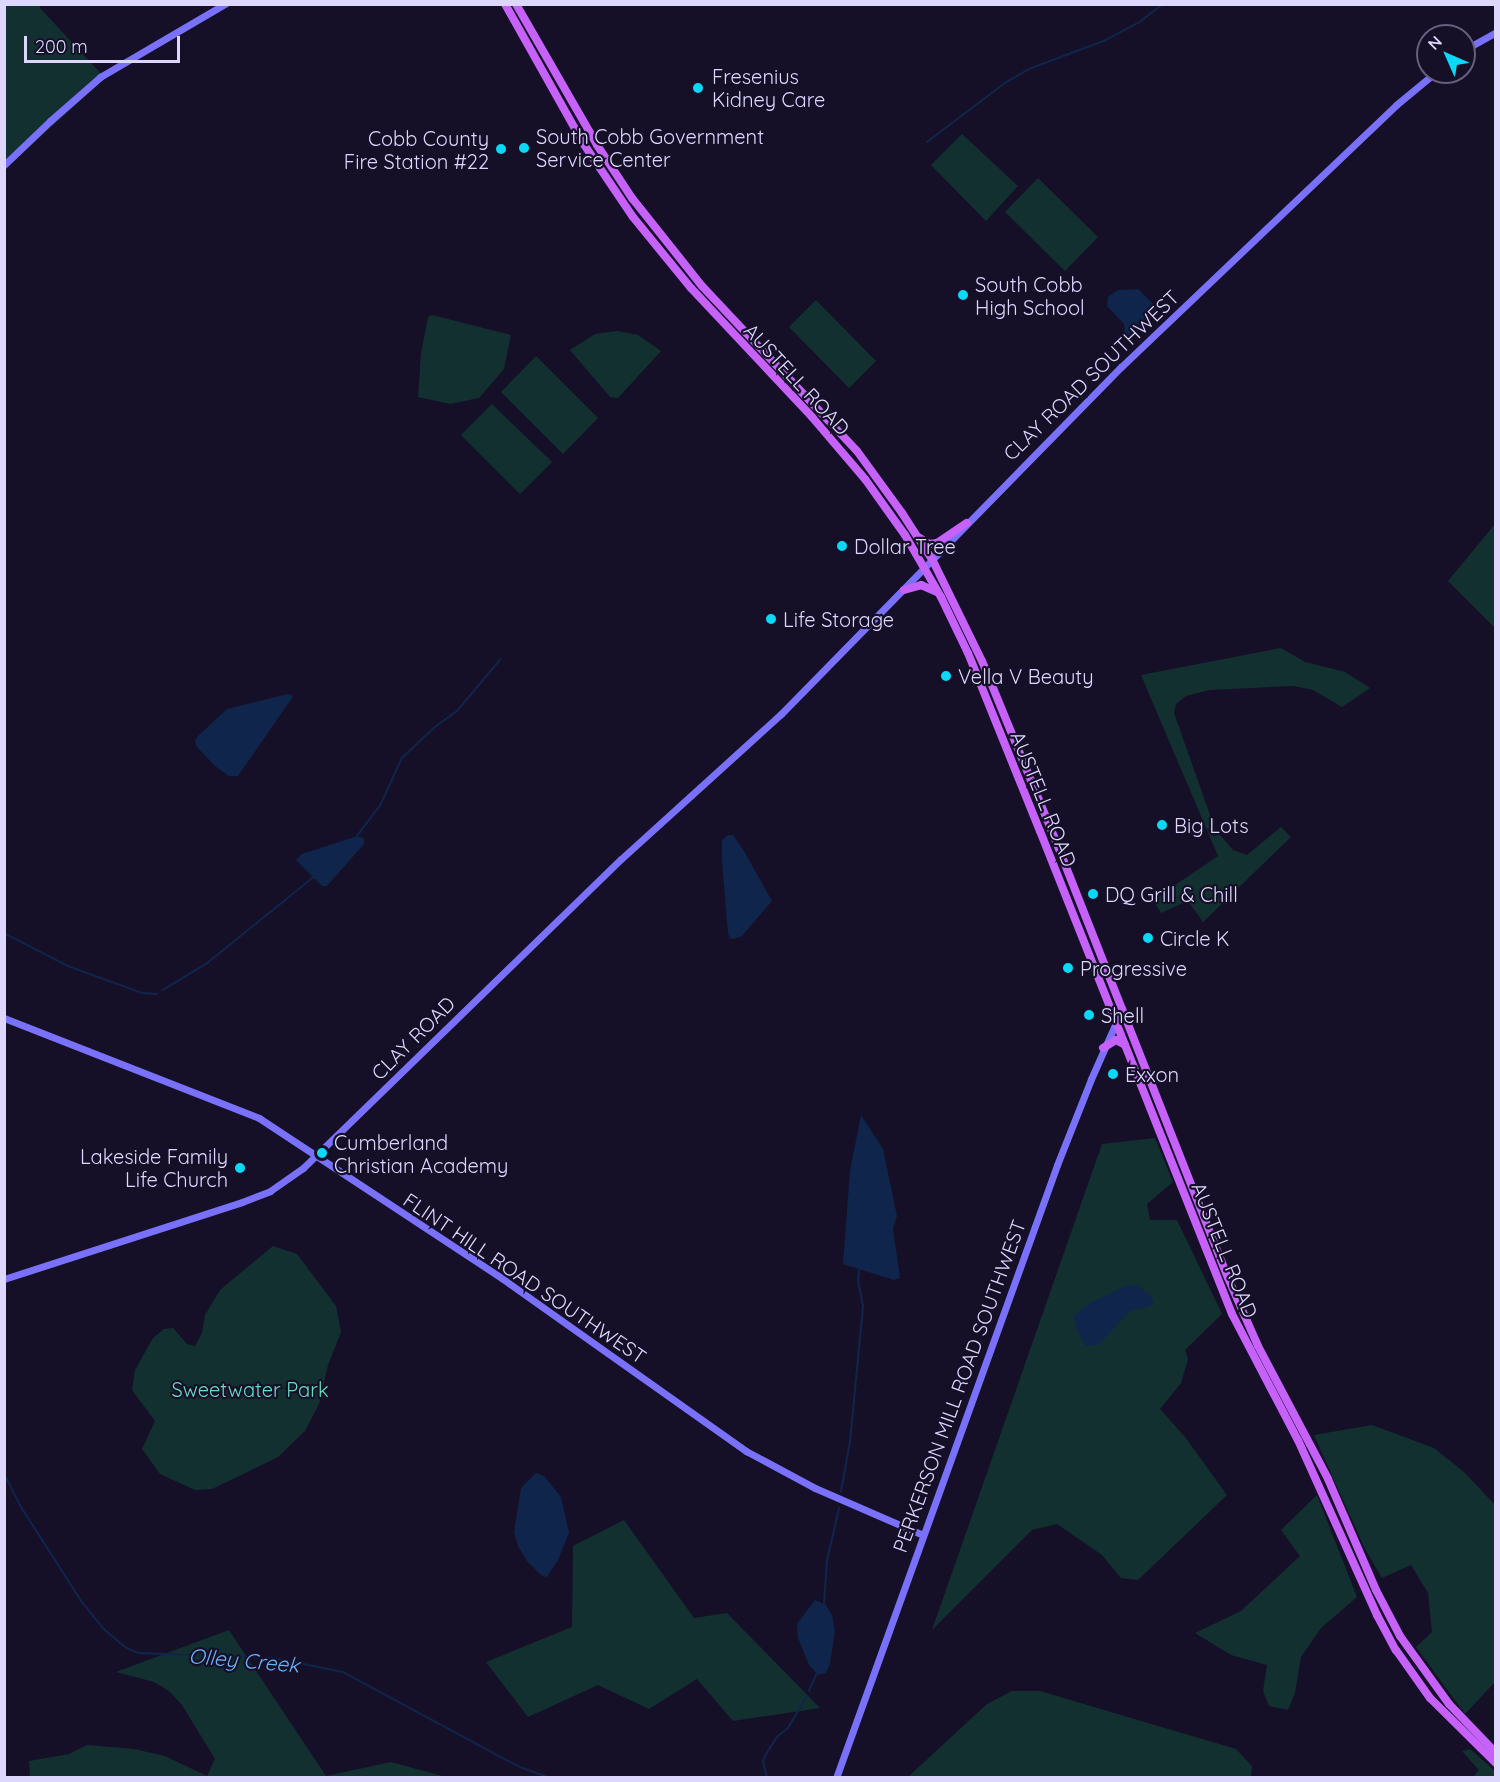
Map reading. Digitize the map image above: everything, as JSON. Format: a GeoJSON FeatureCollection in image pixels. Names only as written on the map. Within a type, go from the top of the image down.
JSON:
{"type":"FeatureCollection","features":[{"type":"Feature","properties":{"kind":"main road","name":"AUSTELL ROAD"},"geometry":{"type":"LineString","coordinates":[[505,4],[584,143],[633,217],[702,301],[835,443],[883,503],[939,593],[968,653],[1232,1314],[1298,1440],[1377,1615],[1402,1661],[1430,1698],[1496,1763]]}},
{"type":"Feature","properties":{"kind":"main road","name":"AUSTELL ROAD"},"geometry":{"type":"LineString","coordinates":[[516,4],[597,146],[632,198],[702,286],[856,451],[933,561],[982,661],[1258,1346],[1328,1479],[1400,1636],[1432,1683],[1496,1753]]}},
{"type":"Feature","properties":{"kind":"main road"},"geometry":{"type":"LineString","coordinates":[[917,536],[929,544],[936,543],[967,523]]}},
{"type":"Feature","properties":{"kind":"main road"},"geometry":{"type":"LineString","coordinates":[[904,590],[921,585],[939,593]]}},
{"type":"Feature","properties":{"kind":"main road"},"geometry":{"type":"LineString","coordinates":[[1103,1048],[1116,1040],[1125,1045]]}},
{"type":"Feature","properties":{"kind":"street"},"geometry":{"type":"LineString","coordinates":[[4,165],[100,77],[225,4]]}},
{"type":"Feature","properties":{"kind":"street"},"geometry":{"type":"LineString","coordinates":[[1476,43],[1496,32]]}},
{"type":"Feature","properties":{"kind":"street","name":"CLAY ROAD SOUTHWEST"},"geometry":{"type":"LineString","coordinates":[[781,714],[1121,368],[1396,105],[1421,84]]}},
{"type":"Feature","properties":{"kind":"street","name":"CLAY ROAD"},"geometry":{"type":"LineString","coordinates":[[4,1279],[270,1191],[287,1181],[613,867],[781,714]]}},
{"type":"Feature","properties":{"kind":"street","name":"PERKERSON MILL ROAD SOUTHWEST"},"geometry":{"type":"LineString","coordinates":[[836,1778],[1058,1165],[1103,1048],[1122,1009]]}},
{"type":"Feature","properties":{"kind":"street","name":"FLINT HILL ROAD SOUTHWEST"},"geometry":{"type":"LineString","coordinates":[[4,1018],[250,1114],[502,1279],[746,1451],[815,1488],[923,1535]]}},
{"type":"Feature","properties":{"kind":"green space"},"geometry":{"type":"Polygon","coordinates":[[[5,5],[41,5],[40,8],[105,78],[5,169],[5,5]]]}},
{"type":"Feature","properties":{"kind":"green space"},"geometry":{"type":"Polygon","coordinates":[[[962,134],[1018,186],[986,221],[931,165],[962,134]]]}},
{"type":"Feature","properties":{"kind":"green space"},"geometry":{"type":"Polygon","coordinates":[[[1038,178],[1098,237],[1065,271],[1005,212],[1038,178]]]}},
{"type":"Feature","properties":{"kind":"green space"},"geometry":{"type":"Polygon","coordinates":[[[816,300],[876,361],[849,388],[789,327],[816,300]]]}},
{"type":"Feature","properties":{"kind":"green space"},"geometry":{"type":"Polygon","coordinates":[[[432,315],[511,335],[504,369],[479,398],[450,404],[418,397],[421,353],[428,317],[432,315]]]}},
{"type":"Feature","properties":{"kind":"green space"},"geometry":{"type":"Polygon","coordinates":[[[617,331],[638,335],[661,351],[618,398],[610,397],[570,350],[595,334],[617,331]]]}},
{"type":"Feature","properties":{"kind":"green space"},"geometry":{"type":"Polygon","coordinates":[[[536,356],[598,418],[563,454],[501,392],[536,356]]]}},
{"type":"Feature","properties":{"kind":"green space"},"geometry":{"type":"Polygon","coordinates":[[[492,404],[552,462],[520,494],[461,435],[492,404]]]}},
{"type":"Feature","properties":{"kind":"green space"},"geometry":{"type":"Polygon","coordinates":[[[1495,524],[1495,628],[1448,581],[1495,524]]]}},
{"type":"Feature","properties":{"kind":"green space"},"geometry":{"type":"Polygon","coordinates":[[[1281,648],[1305,662],[1345,672],[1370,688],[1342,707],[1313,690],[1293,686],[1209,690],[1186,696],[1176,704],[1174,713],[1215,829],[1233,850],[1247,855],[1281,827],[1291,837],[1203,922],[1188,901],[1161,913],[1153,900],[1218,856],[1141,675],[1281,648]]]}},
{"type":"Feature","properties":{"kind":"green space"},"geometry":{"type":"Polygon","coordinates":[[[1155,1138],[1173,1182],[1147,1204],[1150,1220],[1177,1220],[1222,1314],[1185,1350],[1188,1359],[1181,1383],[1160,1409],[1185,1437],[1227,1495],[1138,1580],[1121,1578],[1102,1555],[1057,1524],[1032,1530],[932,1630],[1102,1144],[1155,1138]]]}},
{"type":"Feature","properties":{"kind":"green space","name":"Sweetwater Park"},"geometry":{"type":"Polygon","coordinates":[[[273,1246],[297,1254],[336,1306],[341,1332],[328,1365],[319,1404],[305,1431],[278,1457],[212,1489],[195,1490],[160,1474],[142,1449],[155,1421],[132,1390],[135,1370],[153,1338],[164,1329],[173,1328],[187,1344],[195,1346],[202,1333],[205,1315],[220,1290],[273,1246]]]}},
{"type":"Feature","properties":{"kind":"green space"},"geometry":{"type":"Polygon","coordinates":[[[1372,1425],[1434,1448],[1464,1472],[1495,1505],[1495,1682],[1465,1714],[1416,1647],[1432,1632],[1428,1593],[1411,1565],[1382,1578],[1365,1549],[1314,1435],[1372,1425]]]}},
{"type":"Feature","properties":{"kind":"green space"},"geometry":{"type":"Polygon","coordinates":[[[1317,1495],[1357,1597],[1321,1628],[1301,1657],[1295,1693],[1288,1710],[1269,1706],[1263,1691],[1267,1665],[1231,1655],[1195,1633],[1241,1611],[1300,1556],[1281,1530],[1317,1495]]]}},
{"type":"Feature","properties":{"kind":"green space"},"geometry":{"type":"Polygon","coordinates":[[[624,1520],[694,1618],[727,1613],[820,1708],[733,1721],[697,1679],[649,1709],[598,1685],[528,1717],[486,1662],[572,1627],[573,1546],[624,1520]]]}},
{"type":"Feature","properties":{"kind":"green space"},"geometry":{"type":"Polygon","coordinates":[[[229,1630],[326,1776],[391,1762],[446,1777],[30,1777],[29,1761],[69,1754],[87,1745],[134,1749],[165,1756],[207,1776],[215,1759],[182,1705],[169,1691],[154,1682],[116,1672],[229,1630]]]}},
{"type":"Feature","properties":{"kind":"green space"},"geometry":{"type":"Polygon","coordinates":[[[1012,1691],[1040,1691],[1236,1749],[1252,1766],[1251,1777],[908,1777],[987,1704],[1012,1691]]]}},
{"type":"Feature","properties":{"kind":"green space"},"geometry":{"type":"Polygon","coordinates":[[[1470,1749],[1495,1771],[1495,1777],[1473,1777],[1479,1770],[1462,1751],[1470,1749]]]}},
{"type":"Feature","properties":{"kind":"water"},"geometry":{"type":"Polygon","coordinates":[[[1138,289],[1157,308],[1156,314],[1129,341],[1125,339],[1124,324],[1107,306],[1108,297],[1118,290],[1138,289]]]}},
{"type":"Feature","properties":{"kind":"water"},"geometry":{"type":"Polygon","coordinates":[[[288,694],[292,695],[292,698],[238,776],[229,776],[215,766],[197,747],[195,741],[198,736],[227,709],[288,694]]]}},
{"type":"Feature","properties":{"kind":"water"},"geometry":{"type":"Polygon","coordinates":[[[728,835],[733,835],[744,851],[772,901],[742,936],[734,939],[730,938],[728,933],[722,861],[722,840],[728,835]]]}},
{"type":"Feature","properties":{"kind":"water"},"geometry":{"type":"Polygon","coordinates":[[[357,836],[364,838],[364,844],[327,886],[322,886],[296,860],[302,854],[357,836]]]}},
{"type":"Feature","properties":{"kind":"water"},"geometry":{"type":"Polygon","coordinates":[[[861,1115],[883,1149],[897,1216],[893,1229],[900,1278],[894,1280],[843,1264],[850,1171],[861,1115]]]}},
{"type":"Feature","properties":{"kind":"water"},"geometry":{"type":"Polygon","coordinates":[[[1128,1285],[1137,1285],[1150,1295],[1154,1302],[1151,1306],[1130,1311],[1098,1345],[1086,1346],[1076,1329],[1074,1316],[1090,1303],[1128,1285]]]}},
{"type":"Feature","properties":{"kind":"water"},"geometry":{"type":"Polygon","coordinates":[[[536,1473],[544,1476],[561,1497],[569,1533],[558,1560],[547,1577],[542,1576],[527,1561],[518,1546],[514,1532],[521,1488],[536,1473]]]}},
{"type":"Feature","properties":{"kind":"water"},"geometry":{"type":"Polygon","coordinates":[[[815,1600],[826,1605],[832,1615],[835,1631],[830,1664],[826,1673],[818,1675],[809,1665],[798,1638],[797,1624],[815,1600]]]}},
{"type":"Feature","properties":{"kind":"waterway"},"geometry":{"type":"LineString","coordinates":[[927,142],[1005,83],[1029,69],[1106,40],[1141,21],[1163,4]]}},
{"type":"Feature","properties":{"kind":"waterway"},"geometry":{"type":"LineString","coordinates":[[357,836],[380,806],[402,758],[435,727],[457,711],[500,660]]}},
{"type":"Feature","properties":{"kind":"waterway"},"geometry":{"type":"LineString","coordinates":[[163,990],[206,964],[314,877]]}},
{"type":"Feature","properties":{"kind":"waterway"},"geometry":{"type":"LineString","coordinates":[[4,933],[68,966],[142,993],[157,994]]}},
{"type":"Feature","properties":{"kind":"waterway"},"geometry":{"type":"LineString","coordinates":[[841,1492],[850,1442],[863,1306],[858,1281],[859,1271]]}},
{"type":"Feature","properties":{"kind":"waterway","name":"Olley Creek"},"geometry":{"type":"LineString","coordinates":[[4,1473],[20,1505],[83,1603],[104,1629],[127,1648],[139,1653],[274,1658],[343,1672],[495,1754],[523,1768],[551,1778]]}},
{"type":"Feature","properties":{"kind":"waterway"},"geometry":{"type":"LineString","coordinates":[[824,1604],[827,1561],[839,1508]]}},
{"type":"Feature","properties":{"kind":"waterway"},"geometry":{"type":"LineString","coordinates":[[809,1691],[817,1673]]}},
{"type":"Feature","properties":{"kind":"waterway"},"geometry":{"type":"LineString","coordinates":[[767,1778],[763,1762],[765,1756],[777,1737],[788,1728],[807,1696]]}},
{"type":"Feature","properties":{"kind":"place","name":"Fresenius Kidney Care"},"geometry":{"type":"Point","coordinates":[698,88]}},
{"type":"Feature","properties":{"kind":"place","name":"South Cobb Government Service Center"},"geometry":{"type":"Point","coordinates":[524,148]}},
{"type":"Feature","properties":{"kind":"place","name":"Cobb County Fire Station #22"},"geometry":{"type":"Point","coordinates":[501,149]}},
{"type":"Feature","properties":{"kind":"place","name":"South Cobb High School"},"geometry":{"type":"Point","coordinates":[963,295]}},
{"type":"Feature","properties":{"kind":"place","name":"Dollar Tree"},"geometry":{"type":"Point","coordinates":[842,546]}},
{"type":"Feature","properties":{"kind":"place","name":"Life Storage"},"geometry":{"type":"Point","coordinates":[771,619]}},
{"type":"Feature","properties":{"kind":"place","name":"Vella V Beauty"},"geometry":{"type":"Point","coordinates":[946,676]}},
{"type":"Feature","properties":{"kind":"place","name":"Big Lots"},"geometry":{"type":"Point","coordinates":[1162,825]}},
{"type":"Feature","properties":{"kind":"place","name":"DQ Grill & Chill"},"geometry":{"type":"Point","coordinates":[1093,894]}},
{"type":"Feature","properties":{"kind":"place","name":"Circle K"},"geometry":{"type":"Point","coordinates":[1148,938]}},
{"type":"Feature","properties":{"kind":"place","name":"Progressive"},"geometry":{"type":"Point","coordinates":[1068,968]}},
{"type":"Feature","properties":{"kind":"place","name":"Shell"},"geometry":{"type":"Point","coordinates":[1089,1015]}},
{"type":"Feature","properties":{"kind":"place","name":"Exxon"},"geometry":{"type":"Point","coordinates":[1113,1074]}},
{"type":"Feature","properties":{"kind":"place","name":"Cumberland Christian Academy"},"geometry":{"type":"Point","coordinates":[322,1153]}},
{"type":"Feature","properties":{"kind":"place","name":"Lakeside Family Life Church"},"geometry":{"type":"Point","coordinates":[240,1168]}}]}
